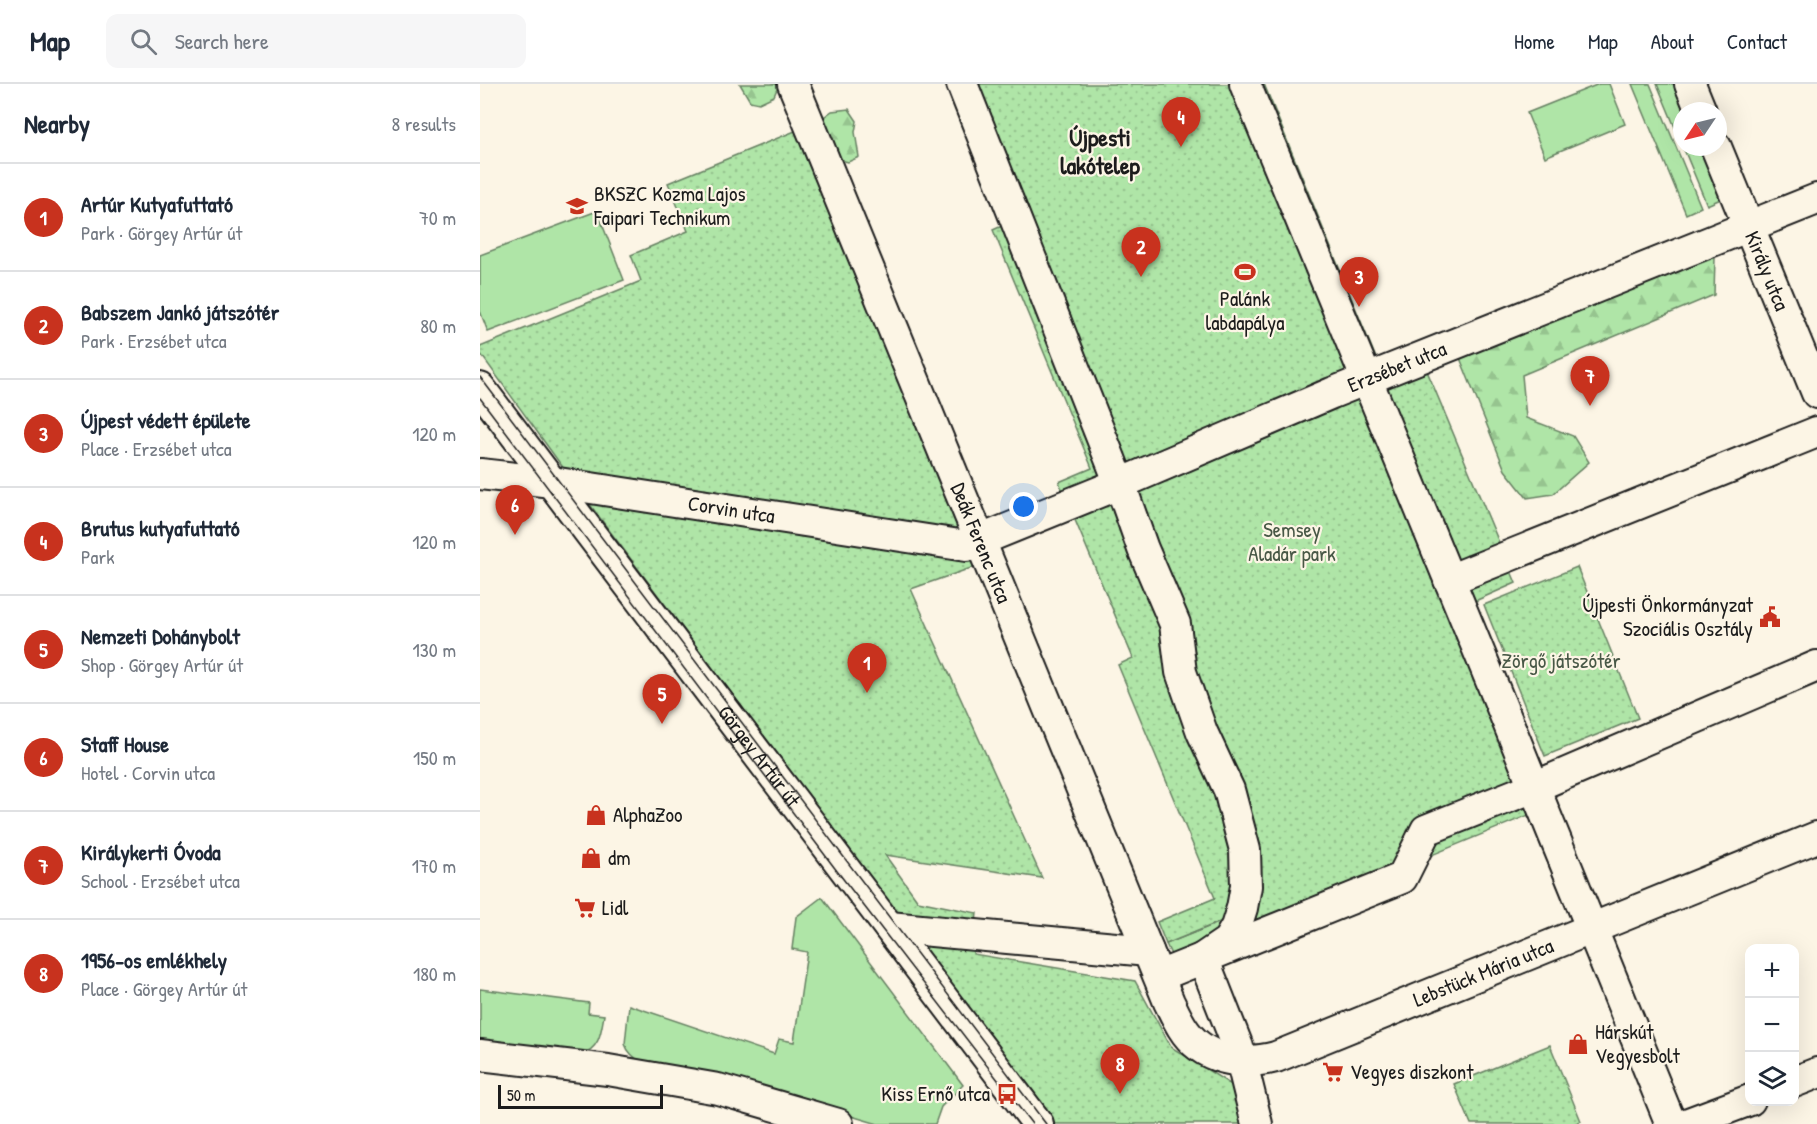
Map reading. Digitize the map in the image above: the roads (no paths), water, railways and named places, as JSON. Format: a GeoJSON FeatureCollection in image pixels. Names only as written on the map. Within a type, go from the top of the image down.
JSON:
{"type":"FeatureCollection","features":[{"type":"Feature","properties":{"kind":"street","name":"Deák Ferenc utca"},"geometry":{"type":"LineString","coordinates":[[794,84],[1159,976]]}},
{"type":"Feature","properties":{"kind":"street"},"geometry":{"type":"LineString","coordinates":[[962,84],[1120,484],[1143,549],[1175,624],[1182,672],[1202,732],[1229,790],[1245,850],[1246,886],[1236,927],[1228,941],[1203,958]]}},
{"type":"Feature","properties":{"kind":"street"},"geometry":{"type":"LineString","coordinates":[[1245,84],[1671,1124]]}},
{"type":"Feature","properties":{"kind":"street"},"geometry":{"type":"LineString","coordinates":[[1690,84],[1697,102]]}},
{"type":"Feature","properties":{"kind":"street","name":"Király utca"},"geometry":{"type":"LineString","coordinates":[[1720,156],[1817,393]]}},
{"type":"Feature","properties":{"kind":"street","name":"Erzsébet utca"},"geometry":{"type":"LineString","coordinates":[[981,541],[1366,380],[1817,199]]}},
{"type":"Feature","properties":{"kind":"street","name":"Görgey Artúr út"},"geometry":{"type":"LineString","coordinates":[[480,388],[1038,1124]]}},
{"type":"Feature","properties":{"kind":"street"},"geometry":{"type":"LineString","coordinates":[[1449,580],[1817,432]]}},
{"type":"Feature","properties":{"kind":"street","name":"Corvin utca"},"geometry":{"type":"LineString","coordinates":[[480,474],[552,482],[966,546],[981,541]]}},
{"type":"Feature","properties":{"kind":"street"},"geometry":{"type":"LineString","coordinates":[[889,927],[1159,976],[1402,878],[1426,830],[1534,787],[1817,666]]}},
{"type":"Feature","properties":{"kind":"street","name":"Lebstück Mária utca"},"geometry":{"type":"LineString","coordinates":[[1159,976],[1182,1028],[1192,1041],[1202,1049],[1222,1058],[1243,1062],[1260,1061],[1276,1057],[1817,837]]}},
{"type":"Feature","properties":{"kind":"street"},"geometry":{"type":"LineString","coordinates":[[1203,958],[1243,1062],[1257,1124]]}},
{"type":"Feature","properties":{"kind":"street"},"geometry":{"type":"LineString","coordinates":[[480,1055],[608,1070],[718,1089],[838,1124]]}},
{"type":"Feature","properties":{"kind":"street"},"geometry":{"type":"LineString","coordinates":[[1799,1080],[1817,1073]]}},
{"type":"Feature","properties":{"kind":"street"},"geometry":{"type":"LineString","coordinates":[[1686,1124],[1745,1102]]}},
{"type":"Feature","properties":{"kind":"tram line"},"geometry":{"type":"LineString","coordinates":[[480,377],[1046,1124]]}},
{"type":"Feature","properties":{"kind":"tram line"},"geometry":{"type":"LineString","coordinates":[[480,398],[837,871],[1032,1124]]}},
{"type":"Feature","properties":{"kind":"place","name":"Brutus kutyafuttató"},"geometry":{"type":"Point","coordinates":[1181,147]}},
{"type":"Feature","properties":{"kind":"place","name":"BKSZC Kozma Lajos Faipari Technikum"},"geometry":{"type":"Point","coordinates":[577,206]}},
{"type":"Feature","properties":{"kind":"place","name":"Palánk labdapálya"},"geometry":{"type":"Point","coordinates":[1245,272]}},
{"type":"Feature","properties":{"kind":"place","name":"Babszem Jankó játszótér"},"geometry":{"type":"Point","coordinates":[1141,277]}},
{"type":"Feature","properties":{"kind":"place","name":"Újpest védett épülete"},"geometry":{"type":"Point","coordinates":[1359,307]}},
{"type":"Feature","properties":{"kind":"place","name":"Királykerti Óvoda"},"geometry":{"type":"Point","coordinates":[1590,406]}},
{"type":"Feature","properties":{"kind":"place","name":"Staff House"},"geometry":{"type":"Point","coordinates":[515,535]}},
{"type":"Feature","properties":{"kind":"place","name":"Újpesti Önkormányzat Szociális Osztály"},"geometry":{"type":"Point","coordinates":[1770,617]}},
{"type":"Feature","properties":{"kind":"place","name":"Artúr Kutyafuttató"},"geometry":{"type":"Point","coordinates":[867,693]}},
{"type":"Feature","properties":{"kind":"place","name":"Nemzeti Dohánybolt"},"geometry":{"type":"Point","coordinates":[662,724]}},
{"type":"Feature","properties":{"kind":"place","name":"AlphaZoo"},"geometry":{"type":"Point","coordinates":[596,815]}},
{"type":"Feature","properties":{"kind":"place","name":"dm"},"geometry":{"type":"Point","coordinates":[591,858]}},
{"type":"Feature","properties":{"kind":"place","name":"Lidl"},"geometry":{"type":"Point","coordinates":[585,908]}},
{"type":"Feature","properties":{"kind":"place","name":"Hárskút Vegyesbolt"},"geometry":{"type":"Point","coordinates":[1578,1044]}},
{"type":"Feature","properties":{"kind":"place","name":"Vegyes diszkont"},"geometry":{"type":"Point","coordinates":[1333,1072]}},
{"type":"Feature","properties":{"kind":"place","name":"Kiss Ernő utca"},"geometry":{"type":"Point","coordinates":[1007,1094]}},
{"type":"Feature","properties":{"kind":"place","name":"1956-os emlékhely"},"geometry":{"type":"Point","coordinates":[1120,1094]}},
{"type":"Feature","properties":{"kind":"district","name":"Újpesti lakótelep"},"geometry":{"type":"Point","coordinates":[1100,152]}},
{"type":"Feature","properties":{"kind":"park label","name":"Semsey Aladár park"},"geometry":{"type":"Point","coordinates":[1292,542]}},
{"type":"Feature","properties":{"kind":"park label","name":"Zörgő játszótér"},"geometry":{"type":"Point","coordinates":[1561,661]}}]}
